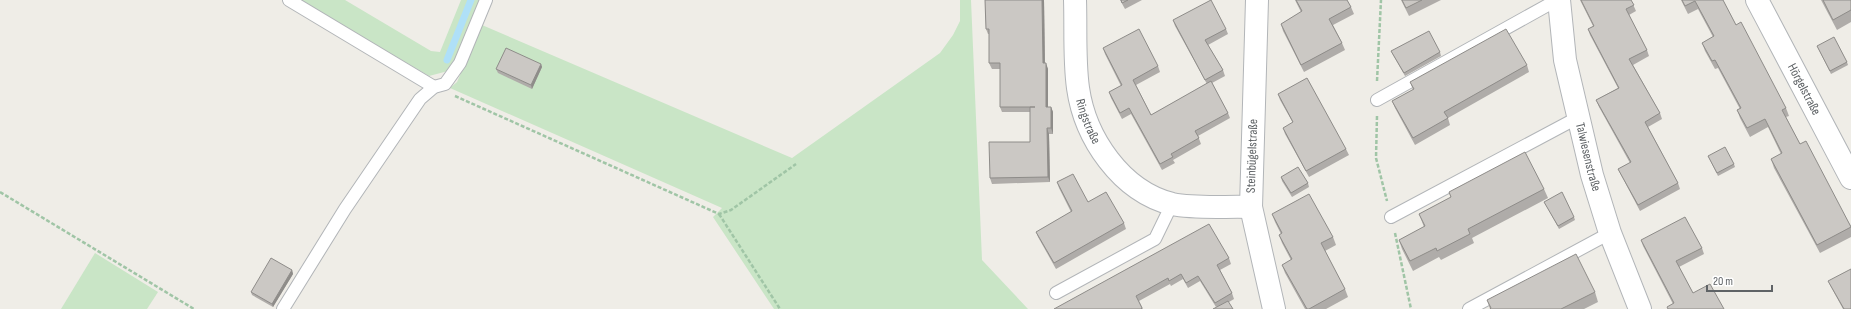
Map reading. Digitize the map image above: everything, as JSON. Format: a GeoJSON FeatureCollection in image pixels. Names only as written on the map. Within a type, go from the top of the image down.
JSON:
{"type":"FeatureCollection","features":[{"type":"Feature","properties":{"kind":"street","name":"Ringstraße"},"geometry":{"type":"LineString","coordinates":[[1075,0],[1078,88],[1084,116],[1094,137],[1116,169],[1141,190],[1172,204],[1251,207]]}},
{"type":"Feature","properties":{"kind":"street","name":"Steinbügelstraße"},"geometry":{"type":"LineString","coordinates":[[1256,0],[1251,207],[1274,309]]}},
{"type":"Feature","properties":{"kind":"street","name":"Talwiesenstraße"},"geometry":{"type":"LineString","coordinates":[[1558,0],[1565,60],[1577,118],[1592,175],[1610,233],[1640,309]]}},
{"type":"Feature","properties":{"kind":"street","name":"Hörgelstraße"},"geometry":{"type":"LineString","coordinates":[[1757,0],[1851,178]]}},
{"type":"Feature","properties":{"kind":"lane"},"geometry":{"type":"LineString","coordinates":[[289,0],[434,87]]}},
{"type":"Feature","properties":{"kind":"lane"},"geometry":{"type":"LineString","coordinates":[[283,309],[345,209],[420,99],[434,87],[445,84],[460,63],[486,0]]}},
{"type":"Feature","properties":{"kind":"lane"},"geometry":{"type":"LineString","coordinates":[[1377,100],[1558,0]]}},
{"type":"Feature","properties":{"kind":"lane"},"geometry":{"type":"LineString","coordinates":[[1392,217],[1577,118]]}},
{"type":"Feature","properties":{"kind":"lane"},"geometry":{"type":"LineString","coordinates":[[1056,293],[1155,239],[1172,204]]}},
{"type":"Feature","properties":{"kind":"lane"},"geometry":{"type":"LineString","coordinates":[[1469,309],[1610,233]]}},
{"type":"Feature","properties":{"kind":"path"},"geometry":{"type":"LineString","coordinates":[[1380,0],[1376,158],[1392,217],[1411,309]]}},
{"type":"Feature","properties":{"kind":"path"},"geometry":{"type":"LineString","coordinates":[[434,87],[719,214],[780,309]]}},
{"type":"Feature","properties":{"kind":"path"},"geometry":{"type":"LineString","coordinates":[[719,214],[731,210],[796,164]]}},
{"type":"Feature","properties":{"kind":"path"},"geometry":{"type":"LineString","coordinates":[[0,192],[194,309]]}},
{"type":"Feature","properties":{"kind":"green space"},"geometry":{"type":"Polygon","coordinates":[[[299,0],[345,0],[431,51],[440,52],[461,0],[480,0],[452,66],[448,71],[429,76],[299,0]]]}},
{"type":"Feature","properties":{"kind":"green space"},"geometry":{"type":"Polygon","coordinates":[[[960,0],[971,0],[982,260],[1028,309],[774,309],[713,217],[722,208],[450,88],[457,82],[482,25],[792,158],[940,53],[953,35],[960,21],[960,0]]]}},
{"type":"Feature","properties":{"kind":"green space"},"geometry":{"type":"Polygon","coordinates":[[[95,253],[158,292],[147,309],[61,309],[95,253]]]}},
{"type":"Feature","properties":{"kind":"building"},"geometry":{"type":"Polygon","coordinates":[[[985,0],[1042,0],[1043,63],[1046,63],[1046,107],[1051,107],[1051,128],[1047,128],[1048,177],[990,178],[989,142],[1030,142],[1030,107],[1000,107],[1000,63],[989,63],[989,29],[986,29],[985,0]]]}},
{"type":"Feature","properties":{"kind":"building"},"geometry":{"type":"Polygon","coordinates":[[[1121,0],[1128,0],[1122,3],[1121,0]]]}},
{"type":"Feature","properties":{"kind":"building"},"geometry":{"type":"Polygon","coordinates":[[[1211,0],[1226,29],[1205,40],[1223,70],[1205,80],[1173,20],[1211,0]]]}},
{"type":"Feature","properties":{"kind":"building"},"geometry":{"type":"Polygon","coordinates":[[[1296,0],[1347,0],[1351,7],[1329,19],[1342,43],[1301,65],[1281,24],[1302,11],[1296,0]]]}},
{"type":"Feature","properties":{"kind":"building"},"geometry":{"type":"Polygon","coordinates":[[[1402,0],[1422,0],[1406,8],[1402,0]]]}},
{"type":"Feature","properties":{"kind":"building"},"geometry":{"type":"Polygon","coordinates":[[[1581,0],[1631,0],[1634,5],[1626,9],[1647,50],[1629,59],[1660,113],[1645,122],[1678,183],[1638,205],[1618,169],[1631,162],[1596,100],[1619,88],[1588,29],[1594,26],[1581,0]]]}},
{"type":"Feature","properties":{"kind":"building"},"geometry":{"type":"Polygon","coordinates":[[[1682,0],[1723,0],[1736,25],[1741,22],[1786,108],[1782,110],[1800,144],[1806,141],[1851,227],[1817,245],[1771,159],[1782,153],[1765,119],[1747,128],[1737,110],[1741,108],[1715,60],[1712,61],[1702,43],[1714,36],[1695,1],[1685,6],[1682,0]]]}},
{"type":"Feature","properties":{"kind":"building"},"geometry":{"type":"Polygon","coordinates":[[[1823,0],[1851,0],[1851,10],[1833,20],[1823,0]]]}},
{"type":"Feature","properties":{"kind":"building"},"geometry":{"type":"Polygon","coordinates":[[[1139,29],[1158,66],[1133,80],[1151,115],[1211,81],[1228,113],[1195,131],[1199,138],[1171,154],[1173,157],[1160,164],[1129,108],[1120,113],[1109,92],[1122,85],[1103,48],[1139,29]]]}},
{"type":"Feature","properties":{"kind":"building"},"geometry":{"type":"Polygon","coordinates":[[[1506,29],[1527,65],[1444,112],[1448,118],[1413,138],[1392,101],[1414,89],[1410,82],[1506,29]]]}},
{"type":"Feature","properties":{"kind":"building"},"geometry":{"type":"Polygon","coordinates":[[[1429,31],[1440,52],[1404,73],[1391,51],[1429,31]]]}},
{"type":"Feature","properties":{"kind":"building"},"geometry":{"type":"Polygon","coordinates":[[[1834,37],[1847,62],[1830,71],[1817,46],[1834,37]]]}},
{"type":"Feature","properties":{"kind":"building"},"geometry":{"type":"Polygon","coordinates":[[[506,48],[541,64],[531,85],[496,69],[506,48]]]}},
{"type":"Feature","properties":{"kind":"building"},"geometry":{"type":"Polygon","coordinates":[[[1307,78],[1346,149],[1306,171],[1283,128],[1293,122],[1278,94],[1307,78]]]}},
{"type":"Feature","properties":{"kind":"building"},"geometry":{"type":"Polygon","coordinates":[[[1725,147],[1734,164],[1717,173],[1708,156],[1725,147]]]}},
{"type":"Feature","properties":{"kind":"building"},"geometry":{"type":"Polygon","coordinates":[[[1525,152],[1544,189],[1468,229],[1470,234],[1437,251],[1436,248],[1410,261],[1399,240],[1425,226],[1419,214],[1451,197],[1449,192],[1525,152]]]}},
{"type":"Feature","properties":{"kind":"building"},"geometry":{"type":"Polygon","coordinates":[[[1298,167],[1308,183],[1291,193],[1281,177],[1298,167]]]}},
{"type":"Feature","properties":{"kind":"building"},"geometry":{"type":"Polygon","coordinates":[[[1073,174],[1088,202],[1106,192],[1124,223],[1054,263],[1036,232],[1072,211],[1057,182],[1073,174]]]}},
{"type":"Feature","properties":{"kind":"building"},"geometry":{"type":"Polygon","coordinates":[[[1562,192],[1574,217],[1558,226],[1544,202],[1562,192]]]}},
{"type":"Feature","properties":{"kind":"building"},"geometry":{"type":"Polygon","coordinates":[[[1309,194],[1333,237],[1321,243],[1345,289],[1307,309],[1282,265],[1292,259],[1279,235],[1282,233],[1272,214],[1309,194]]]}},
{"type":"Feature","properties":{"kind":"building"},"geometry":{"type":"Polygon","coordinates":[[[1685,217],[1702,248],[1676,261],[1693,293],[1710,284],[1724,309],[1668,309],[1667,307],[1674,303],[1641,240],[1685,217]]]}},
{"type":"Feature","properties":{"kind":"building"},"geometry":{"type":"Polygon","coordinates":[[[1209,224],[1229,258],[1217,265],[1232,293],[1215,303],[1198,276],[1186,283],[1181,274],[1169,281],[1168,278],[1136,296],[1142,308],[1141,309],[1054,309],[1209,224]]]}},
{"type":"Feature","properties":{"kind":"building"},"geometry":{"type":"Polygon","coordinates":[[[1576,254],[1595,292],[1561,309],[1490,309],[1491,308],[1487,300],[1576,254]]]}},
{"type":"Feature","properties":{"kind":"building"},"geometry":{"type":"Polygon","coordinates":[[[271,258],[292,270],[272,304],[251,292],[271,258]]]}},
{"type":"Feature","properties":{"kind":"building"},"geometry":{"type":"Polygon","coordinates":[[[1851,269],[1851,309],[1844,309],[1828,281],[1851,269]]]}},
{"type":"Feature","properties":{"kind":"building"},"geometry":{"type":"Polygon","coordinates":[[[1228,301],[1233,309],[1213,309],[1228,301]]]}},
{"type":"Feature","properties":{"kind":"waterway"},"geometry":{"type":"LineString","coordinates":[[447,60],[471,0]]}}]}
